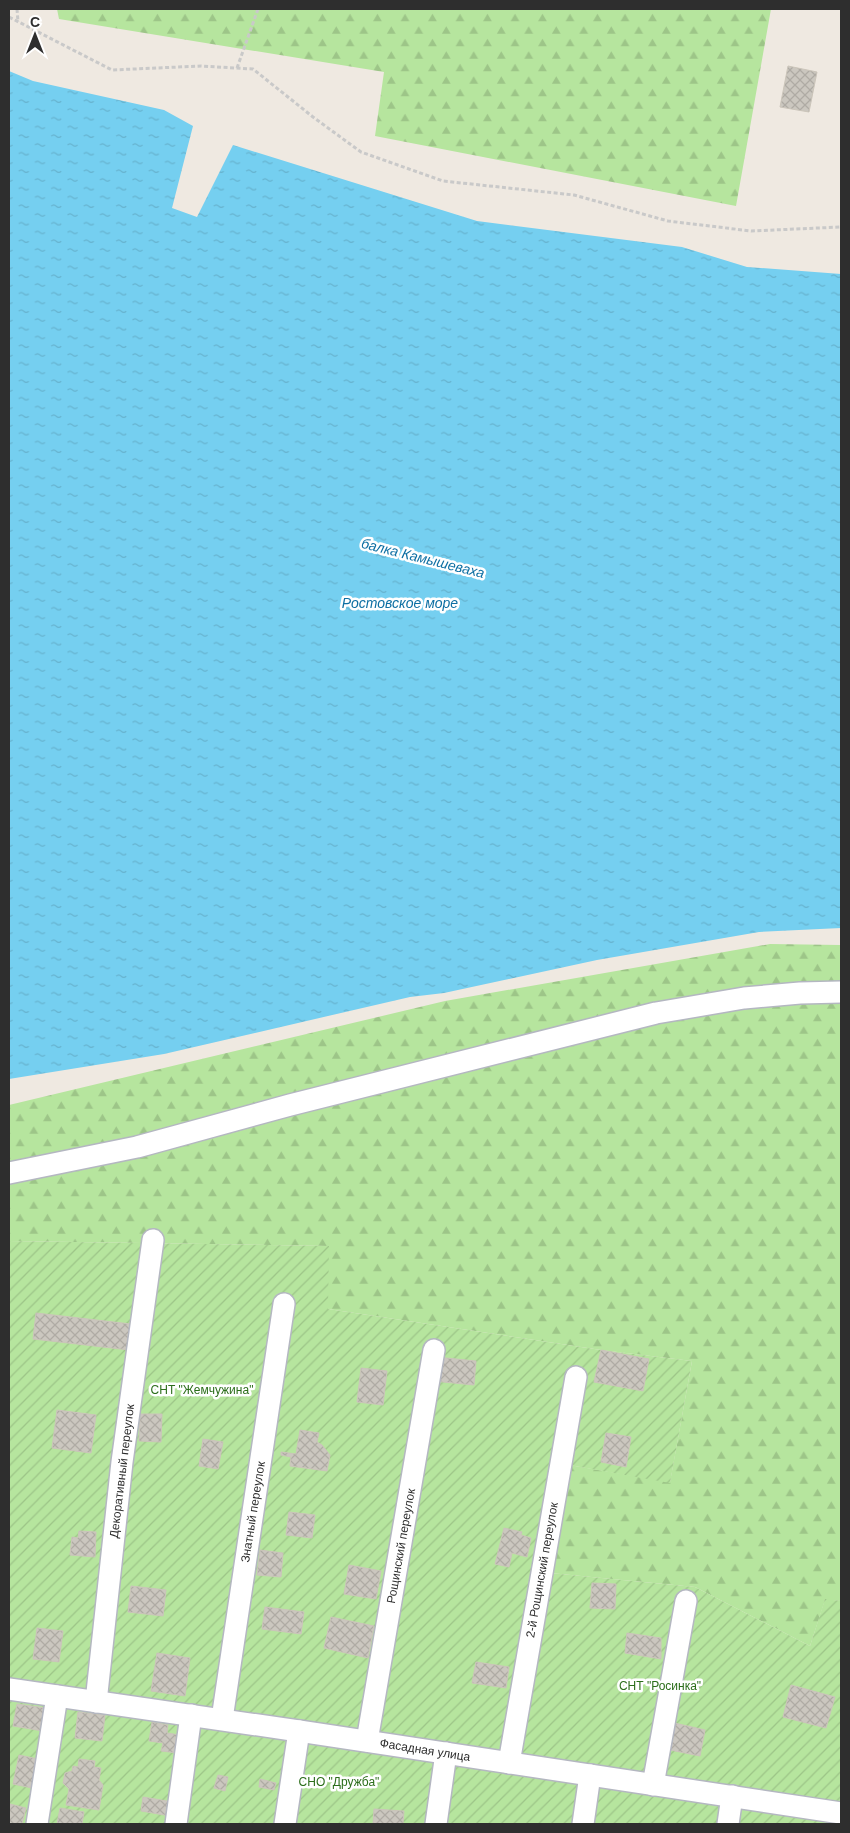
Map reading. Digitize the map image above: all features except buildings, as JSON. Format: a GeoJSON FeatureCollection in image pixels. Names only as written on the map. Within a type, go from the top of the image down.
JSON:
{"type":"FeatureCollection","features":[{"type":"Feature","properties":{"kind":"street"},"geometry":{"type":"LineString","coordinates":[[9,1174],[138,1147],[300,1102],[656,1013],[744,998],[800,993],[841,992]]}},
{"type":"Feature","properties":{"kind":"street","name":"Декоративный переулок"},"geometry":{"type":"LineString","coordinates":[[96,1702],[122,1462],[153,1240]]}},
{"type":"Feature","properties":{"kind":"street","name":"Знатный переулок"},"geometry":{"type":"LineString","coordinates":[[222,1720],[284,1304]]}},
{"type":"Feature","properties":{"kind":"street","name":"Рощинский переулок"},"geometry":{"type":"LineString","coordinates":[[367,1741],[434,1350]]}},
{"type":"Feature","properties":{"kind":"street","name":"2-й Рощинский переулок"},"geometry":{"type":"LineString","coordinates":[[509,1763],[576,1377]]}},
{"type":"Feature","properties":{"kind":"street"},"geometry":{"type":"LineString","coordinates":[[653,1784],[686,1601]]}},
{"type":"Feature","properties":{"kind":"street","name":"Фасадная улица"},"geometry":{"type":"LineString","coordinates":[[9,1689],[841,1813]]}},
{"type":"Feature","properties":{"kind":"street"},"geometry":{"type":"LineString","coordinates":[[37,1824],[57,1696]]}},
{"type":"Feature","properties":{"kind":"street"},"geometry":{"type":"LineString","coordinates":[[176,1824],[191,1715]]}},
{"type":"Feature","properties":{"kind":"street"},"geometry":{"type":"LineString","coordinates":[[285,1824],[299,1731]]}},
{"type":"Feature","properties":{"kind":"street"},"geometry":{"type":"LineString","coordinates":[[436,1824],[446,1753]]}},
{"type":"Feature","properties":{"kind":"street"},"geometry":{"type":"LineString","coordinates":[[583,1824],[590,1775]]}},
{"type":"Feature","properties":{"kind":"street"},"geometry":{"type":"LineString","coordinates":[[728,1824],[732,1796]]}},
{"type":"Feature","properties":{"kind":"path"},"geometry":{"type":"LineString","coordinates":[[17,9],[18,22]]}},
{"type":"Feature","properties":{"kind":"path"},"geometry":{"type":"LineString","coordinates":[[237,68],[258,9]]}},
{"type":"Feature","properties":{"kind":"path"},"geometry":{"type":"LineString","coordinates":[[9,17],[112,70],[201,66],[253,69],[361,152],[443,182],[574,195],[668,221],[750,231],[841,226]]}},
{"type":"Feature","properties":{"kind":"green space"},"geometry":{"type":"Polygon","coordinates":[[[57,9],[771,9],[736,206],[375,136],[384,72],[59,19],[57,9]]]}},
{"type":"Feature","properties":{"kind":"green space"},"geometry":{"type":"Polygon","coordinates":[[[770,944],[841,945],[841,1601],[825,1600],[810,1646],[695,1587],[550,1573],[569,1465],[670,1482],[692,1361],[601,1350],[328,1309],[328,1246],[9,1241],[9,1105],[445,1001],[770,944]]]}},
{"type":"Feature","properties":{"kind":"green space"},"geometry":{"type":"Polygon","coordinates":[[[9,1241],[329,1246],[328,1309],[601,1350],[692,1361],[670,1483],[569,1465],[550,1573],[695,1587],[810,1646],[825,1599],[841,1601],[841,1824],[9,1824],[9,1241]]]}},
{"type":"Feature","properties":{"kind":"water","name":"Ростовское море"},"geometry":{"type":"Polygon","coordinates":[[[9,71],[33,81],[164,110],[193,126],[172,208],[197,217],[233,145],[477,221],[682,247],[747,267],[841,274],[841,928],[759,932],[597,960],[444,993],[410,997],[164,1054],[9,1079],[9,71]]]}},
{"type":"Feature","properties":{"kind":"water label","name":"балка Камышеваха"},"geometry":{"type":"Point","coordinates":[423,558]}},
{"type":"Feature","properties":{"kind":"park label","name":"СНТ \"Жемчужина\""},"geometry":{"type":"Point","coordinates":[202,1390]}},
{"type":"Feature","properties":{"kind":"park label","name":"СНТ \"Росинка\""},"geometry":{"type":"Point","coordinates":[660,1686]}},
{"type":"Feature","properties":{"kind":"park label","name":"СНО \"Дружба\""},"geometry":{"type":"Point","coordinates":[339,1782]}}]}
